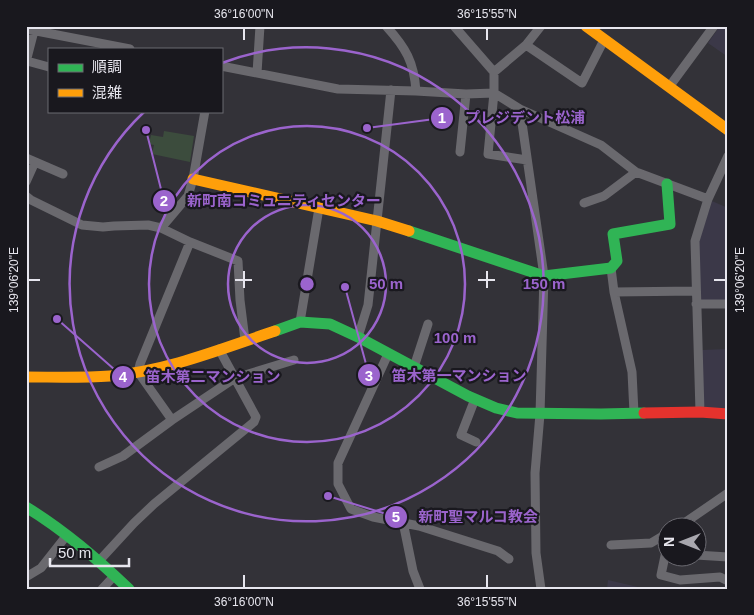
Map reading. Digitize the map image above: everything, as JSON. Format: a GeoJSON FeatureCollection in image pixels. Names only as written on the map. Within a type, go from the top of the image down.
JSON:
{"type":"FeatureCollection","features":[{"type":"Feature","properties":{"kind":"street"},"geometry":{"type":"LineString","coordinates":[[257,73],[260,26]]}},
{"type":"Feature","properties":{"kind":"street"},"geometry":{"type":"LineString","coordinates":[[386,26],[397,38],[410,60],[415,74],[416,91]]}},
{"type":"Feature","properties":{"kind":"street"},"geometry":{"type":"LineString","coordinates":[[454,26],[494,72],[494,93],[488,154],[527,160]]}},
{"type":"Feature","properties":{"kind":"street"},"geometry":{"type":"LineString","coordinates":[[586,26],[728,130]]}},
{"type":"Feature","properties":{"kind":"street"},"geometry":{"type":"LineString","coordinates":[[669,87],[714,26]]}},
{"type":"Feature","properties":{"kind":"street"},"geometry":{"type":"LineString","coordinates":[[494,72],[526,44],[540,27]]}},
{"type":"Feature","properties":{"kind":"street"},"geometry":{"type":"LineString","coordinates":[[48,67],[26,62],[30,30],[125,48]]}},
{"type":"Feature","properties":{"kind":"street"},"geometry":{"type":"LineString","coordinates":[[526,44],[582,83],[604,40]]}},
{"type":"Feature","properties":{"kind":"street"},"geometry":{"type":"LineString","coordinates":[[222,66],[338,89],[466,94],[494,93],[520,109],[601,145],[636,172],[708,199]]}},
{"type":"Feature","properties":{"kind":"street"},"geometry":{"type":"LineString","coordinates":[[358,337],[368,305],[391,90]]}},
{"type":"Feature","properties":{"kind":"street"},"geometry":{"type":"LineString","coordinates":[[460,152],[466,94]]}},
{"type":"Feature","properties":{"kind":"street"},"geometry":{"type":"LineString","coordinates":[[520,109],[544,276],[540,414],[535,473],[536,553],[541,589]]}},
{"type":"Feature","properties":{"kind":"street"},"geometry":{"type":"LineString","coordinates":[[161,228],[188,196],[193,179],[205,112]]}},
{"type":"Feature","properties":{"kind":"street"},"geometry":{"type":"LineString","coordinates":[[700,412],[695,241],[708,199],[728,156]]}},
{"type":"Feature","properties":{"kind":"street"},"geometry":{"type":"LineString","coordinates":[[26,182],[31,160],[63,174]]}},
{"type":"Feature","properties":{"kind":"street"},"geometry":{"type":"LineString","coordinates":[[584,203],[604,196],[636,172]]}},
{"type":"Feature","properties":{"kind":"street"},"geometry":{"type":"LineString","coordinates":[[193,179],[377,221],[544,276],[611,268],[617,261],[612,234],[670,224],[667,184]]}},
{"type":"Feature","properties":{"kind":"street"},"geometry":{"type":"LineString","coordinates":[[26,196],[82,225],[103,227],[148,225],[161,228],[238,261],[245,340]]}},
{"type":"Feature","properties":{"kind":"street"},"geometry":{"type":"LineString","coordinates":[[300,322],[319,208]]}},
{"type":"Feature","properties":{"kind":"street"},"geometry":{"type":"LineString","coordinates":[[172,420],[138,372],[190,242]]}},
{"type":"Feature","properties":{"kind":"street"},"geometry":{"type":"LineString","coordinates":[[611,268],[614,292],[632,372],[634,413]]}},
{"type":"Feature","properties":{"kind":"street"},"geometry":{"type":"LineString","coordinates":[[614,292],[696,291]]}},
{"type":"Feature","properties":{"kind":"street"},"geometry":{"type":"LineString","coordinates":[[696,304],[728,304]]}},
{"type":"Feature","properties":{"kind":"street"},"geometry":{"type":"LineString","coordinates":[[26,377],[109,376],[138,372],[171,365],[300,322],[330,324],[475,399],[496,408],[517,413],[700,412],[728,414]]}},
{"type":"Feature","properties":{"kind":"street"},"geometry":{"type":"LineString","coordinates":[[414,367],[428,324]]}},
{"type":"Feature","properties":{"kind":"street"},"geometry":{"type":"LineString","coordinates":[[99,561],[154,504],[254,422],[256,417],[219,349]]}},
{"type":"Feature","properties":{"kind":"street"},"geometry":{"type":"LineString","coordinates":[[388,354],[338,463],[338,484],[351,509],[373,517],[419,526],[498,551],[509,559]]}},
{"type":"Feature","properties":{"kind":"street"},"geometry":{"type":"LineString","coordinates":[[99,467],[124,456],[172,420],[235,378],[294,360]]}},
{"type":"Feature","properties":{"kind":"street"},"geometry":{"type":"LineString","coordinates":[[475,399],[461,435],[476,442]]}},
{"type":"Feature","properties":{"kind":"street"},"geometry":{"type":"LineString","coordinates":[[692,518],[728,493]]}},
{"type":"Feature","properties":{"kind":"street"},"geometry":{"type":"LineString","coordinates":[[26,507],[46,518],[99,561],[129,589]]}},
{"type":"Feature","properties":{"kind":"street"},"geometry":{"type":"LineString","coordinates":[[403,522],[413,571],[420,589]]}},
{"type":"Feature","properties":{"kind":"street"},"geometry":{"type":"LineString","coordinates":[[26,577],[41,568],[67,535]]}},
{"type":"Feature","properties":{"kind":"street"},"geometry":{"type":"LineString","coordinates":[[651,543],[656,540]]}},
{"type":"Feature","properties":{"kind":"street"},"geometry":{"type":"LineString","coordinates":[[611,545],[651,543],[656,545]]}},
{"type":"Feature","properties":{"kind":"street"},"geometry":{"type":"LineString","coordinates":[[706,556],[728,557]]}},
{"type":"Feature","properties":{"kind":"street"},"geometry":{"type":"LineString","coordinates":[[662,568],[661,575],[680,580],[720,577],[728,580]]}},
{"type":"Feature","properties":{"kind":"street"},"geometry":{"type":"LineString","coordinates":[[102,589],[114,575]]}},
{"type":"Feature","properties":{"kind":"shaded area"},"geometry":{"type":"Polygon","coordinates":[[[720,26],[728,26],[728,57],[708,43],[720,26]]]}},
{"type":"Feature","properties":{"kind":"shaded area"},"geometry":{"type":"Polygon","coordinates":[[[712,201],[728,208],[728,301],[700,302],[698,244],[712,201]]]}},
{"type":"Feature","properties":{"kind":"shaded area"},"geometry":{"type":"Polygon","coordinates":[[[728,349],[728,409],[706,408],[703,404],[702,350],[728,349]]]}},
{"type":"Feature","properties":{"kind":"shaded area"},"geometry":{"type":"Polygon","coordinates":[[[608,580],[638,587],[640,589],[607,589],[608,580]]]}},
{"type":"Feature","properties":{"kind":"green space"},"geometry":{"type":"Polygon","coordinates":[[[164,131],[194,136],[190,162],[152,154],[154,145],[149,144],[151,135],[163,137],[164,131]]]}},
{"type":"Feature","properties":{"kind":"traffic: fast"},"geometry":{"type":"LineString","coordinates":[[409,231],[544,276],[611,268],[617,261],[613,234],[670,224],[667,184]]}},
{"type":"Feature","properties":{"kind":"traffic: fast"},"geometry":{"type":"LineString","coordinates":[[275,331],[300,322],[330,324],[468,396],[496,408],[517,413],[644,413]]}},
{"type":"Feature","properties":{"kind":"traffic: fast"},"geometry":{"type":"LineString","coordinates":[[26,507],[80,545],[129,589]]}},
{"type":"Feature","properties":{"kind":"traffic: slow"},"geometry":{"type":"LineString","coordinates":[[586,26],[728,130]]}},
{"type":"Feature","properties":{"kind":"traffic: slow"},"geometry":{"type":"LineString","coordinates":[[193,179],[377,221],[409,231]]}},
{"type":"Feature","properties":{"kind":"traffic: slow"},"geometry":{"type":"LineString","coordinates":[[26,377],[89,377],[131,373],[194,358],[275,331]]}},
{"type":"Feature","properties":{"kind":"traffic: jam"},"geometry":{"type":"LineString","coordinates":[[644,413],[700,412],[728,414]]}},
{"type":"Feature","properties":{"kind":"place","name":"プレジデント松浦"},"geometry":{"type":"Point","coordinates":[367,128]}},
{"type":"Feature","properties":{"kind":"place","name":"新町南コミュニティセンター"},"geometry":{"type":"Point","coordinates":[146,130]}},
{"type":"Feature","properties":{"kind":"place","name":"笛木第一マンション"},"geometry":{"type":"Point","coordinates":[345,287]}},
{"type":"Feature","properties":{"kind":"place","name":"笛木第二マンション"},"geometry":{"type":"Point","coordinates":[57,319]}},
{"type":"Feature","properties":{"kind":"place","name":"新町聖マルコ教会"},"geometry":{"type":"Point","coordinates":[328,496]}}]}
